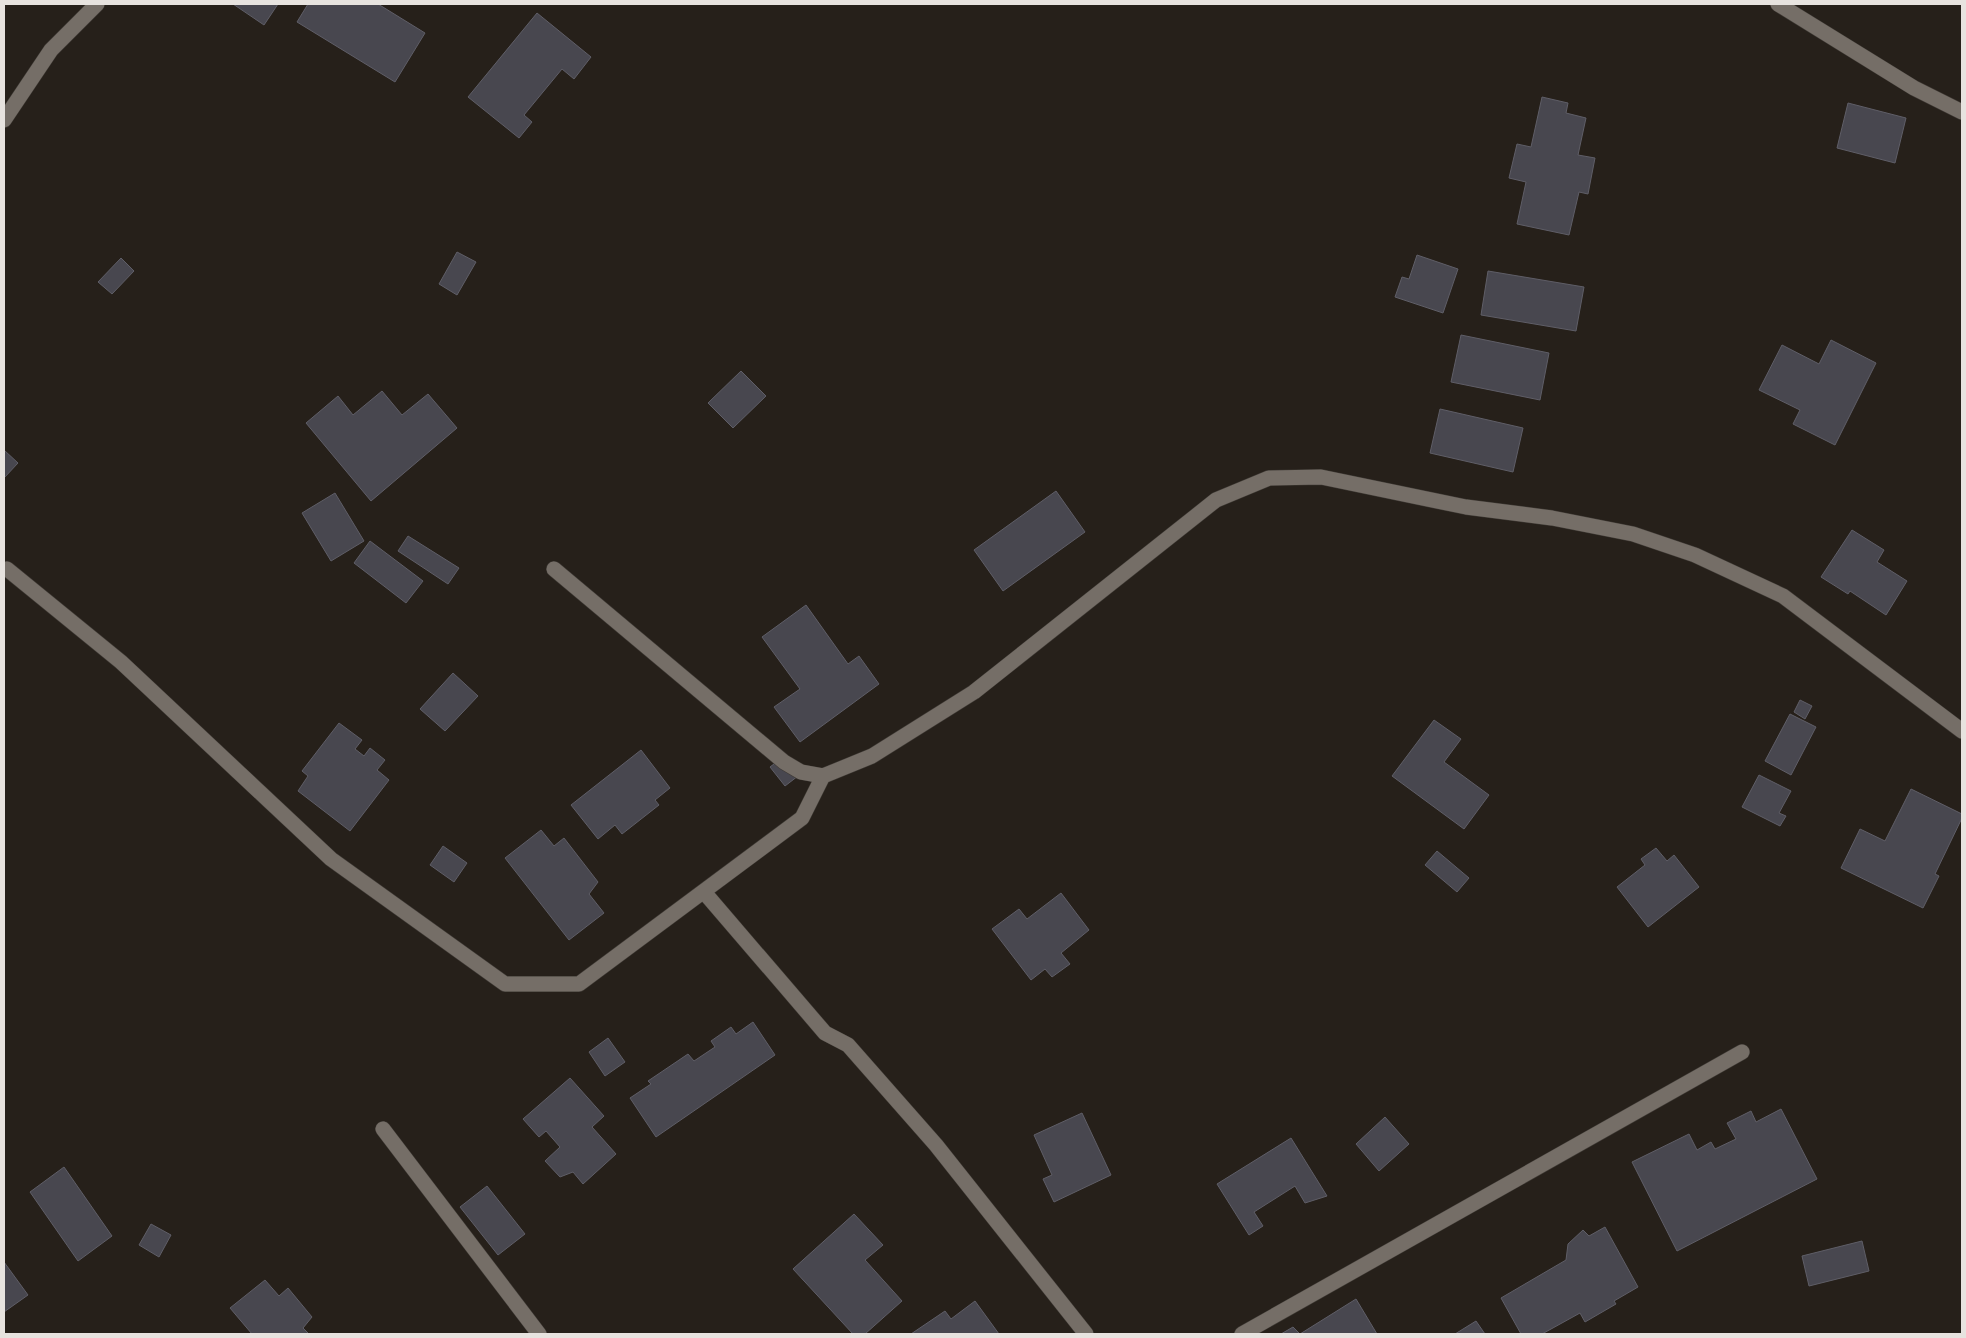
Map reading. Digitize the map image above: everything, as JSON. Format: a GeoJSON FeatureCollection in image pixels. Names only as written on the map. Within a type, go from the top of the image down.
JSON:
{"type":"FeatureCollection","features":[{"type":"Feature","properties":{"kind":"street"},"geometry":{"type":"LineString","coordinates":[[4,120],[51,50],[97,4]]}},
{"type":"Feature","properties":{"kind":"street"},"geometry":{"type":"LineString","coordinates":[[1778,4],[1914,88],[1962,112]]}},
{"type":"Feature","properties":{"kind":"street"},"geometry":{"type":"LineString","coordinates":[[554,569],[784,762],[801,772],[823,776],[872,756],[974,692],[1216,500],[1269,478],[1321,477],[1466,507],[1552,518],[1633,534],[1695,555],[1783,596],[1962,731]]}},
{"type":"Feature","properties":{"kind":"street"},"geometry":{"type":"LineString","coordinates":[[6,569],[121,662],[331,859],[506,984],[579,984],[802,818],[823,776]]}},
{"type":"Feature","properties":{"kind":"street"},"geometry":{"type":"LineString","coordinates":[[704,892],[826,1033],[848,1045],[930,1138],[1086,1334]]}},
{"type":"Feature","properties":{"kind":"street"},"geometry":{"type":"LineString","coordinates":[[1242,1334],[1742,1052]]}},
{"type":"Feature","properties":{"kind":"street"},"geometry":{"type":"LineString","coordinates":[[383,1129],[540,1334]]}},
{"type":"Feature","properties":{"kind":"building"},"geometry":{"type":"Polygon","coordinates":[[[233,4],[278,4],[264,25],[233,4]]]}},
{"type":"Feature","properties":{"kind":"building"},"geometry":{"type":"Polygon","coordinates":[[[308,4],[378,4],[425,33],[395,82],[297,22],[308,4]]]}},
{"type":"Feature","properties":{"kind":"building"},"geometry":{"type":"Polygon","coordinates":[[[537,13],[591,57],[574,79],[562,69],[524,115],[532,122],[519,138],[468,97],[537,13]]]}},
{"type":"Feature","properties":{"kind":"building"},"geometry":{"type":"Polygon","coordinates":[[[1542,97],[1568,103],[1566,113],[1586,118],[1578,155],[1595,158],[1588,194],[1579,192],[1569,235],[1517,224],[1526,182],[1509,178],[1517,144],[1531,147],[1542,97]]]}},
{"type":"Feature","properties":{"kind":"building"},"geometry":{"type":"Polygon","coordinates":[[[1848,103],[1906,118],[1895,163],[1837,148],[1848,103]]]}},
{"type":"Feature","properties":{"kind":"building"},"geometry":{"type":"Polygon","coordinates":[[[457,252],[476,262],[457,295],[439,284],[457,252]]]}},
{"type":"Feature","properties":{"kind":"building"},"geometry":{"type":"Polygon","coordinates":[[[1417,255],[1458,269],[1443,313],[1395,297],[1402,277],[1409,279],[1417,255]]]}},
{"type":"Feature","properties":{"kind":"building"},"geometry":{"type":"Polygon","coordinates":[[[121,258],[134,271],[112,294],[98,282],[121,258]]]}},
{"type":"Feature","properties":{"kind":"building"},"geometry":{"type":"Polygon","coordinates":[[[1488,271],[1584,287],[1576,331],[1481,315],[1488,271]]]}},
{"type":"Feature","properties":{"kind":"building"},"geometry":{"type":"Polygon","coordinates":[[[1461,335],[1549,353],[1540,400],[1451,382],[1461,335]]]}},
{"type":"Feature","properties":{"kind":"building"},"geometry":{"type":"Polygon","coordinates":[[[1831,340],[1876,363],[1835,445],[1793,424],[1800,410],[1759,390],[1782,345],[1819,364],[1831,340]]]}},
{"type":"Feature","properties":{"kind":"building"},"geometry":{"type":"Polygon","coordinates":[[[741,371],[766,396],[733,428],[708,403],[741,371]]]}},
{"type":"Feature","properties":{"kind":"building"},"geometry":{"type":"Polygon","coordinates":[[[382,391],[402,415],[428,394],[457,428],[371,501],[306,423],[338,396],[353,415],[382,391]]]}},
{"type":"Feature","properties":{"kind":"building"},"geometry":{"type":"Polygon","coordinates":[[[1440,409],[1523,428],[1513,472],[1430,453],[1440,409]]]}},
{"type":"Feature","properties":{"kind":"building"},"geometry":{"type":"Polygon","coordinates":[[[4,450],[18,463],[4,478],[4,450]]]}},
{"type":"Feature","properties":{"kind":"building"},"geometry":{"type":"Polygon","coordinates":[[[1056,491],[1085,532],[1003,591],[974,550],[1056,491]]]}},
{"type":"Feature","properties":{"kind":"building"},"geometry":{"type":"Polygon","coordinates":[[[335,493],[364,541],[331,561],[302,513],[335,493]]]}},
{"type":"Feature","properties":{"kind":"building"},"geometry":{"type":"Polygon","coordinates":[[[1852,530],[1884,550],[1877,562],[1907,581],[1886,615],[1850,591],[1848,594],[1821,577],[1852,530]]]}},
{"type":"Feature","properties":{"kind":"building"},"geometry":{"type":"Polygon","coordinates":[[[408,536],[459,568],[448,584],[398,551],[408,536]]]}},
{"type":"Feature","properties":{"kind":"building"},"geometry":{"type":"Polygon","coordinates":[[[370,541],[423,581],[406,603],[354,563],[370,541]]]}},
{"type":"Feature","properties":{"kind":"building"},"geometry":{"type":"Polygon","coordinates":[[[806,605],[848,664],[859,656],[879,684],[800,742],[774,707],[800,689],[762,637],[806,605]]]}},
{"type":"Feature","properties":{"kind":"building"},"geometry":{"type":"Polygon","coordinates":[[[453,673],[478,696],[445,731],[420,709],[453,673]]]}},
{"type":"Feature","properties":{"kind":"building"},"geometry":{"type":"Polygon","coordinates":[[[1800,700],[1812,706],[1805,719],[1794,712],[1800,700]]]}},
{"type":"Feature","properties":{"kind":"building"},"geometry":{"type":"Polygon","coordinates":[[[1790,714],[1816,727],[1791,775],[1765,761],[1790,714]]]}},
{"type":"Feature","properties":{"kind":"building"},"geometry":{"type":"Polygon","coordinates":[[[1434,720],[1461,739],[1444,762],[1489,795],[1464,829],[1392,776],[1434,720]]]}},
{"type":"Feature","properties":{"kind":"building"},"geometry":{"type":"Polygon","coordinates":[[[339,723],[362,740],[355,749],[364,756],[370,748],[385,760],[377,770],[389,780],[350,831],[298,791],[308,776],[302,771],[339,723]]]}},
{"type":"Feature","properties":{"kind":"building"},"geometry":{"type":"Polygon","coordinates":[[[641,750],[670,788],[655,800],[659,805],[622,834],[615,825],[598,839],[571,805],[641,750]]]}},
{"type":"Feature","properties":{"kind":"building"},"geometry":{"type":"Polygon","coordinates":[[[783,757],[798,776],[785,786],[770,767],[783,757]]]}},
{"type":"Feature","properties":{"kind":"building"},"geometry":{"type":"Polygon","coordinates":[[[1759,775],[1791,791],[1779,813],[1786,816],[1780,826],[1742,807],[1759,775]]]}},
{"type":"Feature","properties":{"kind":"building"},"geometry":{"type":"Polygon","coordinates":[[[1911,789],[1962,814],[1962,818],[1935,874],[1939,876],[1923,908],[1841,868],[1860,829],[1885,841],[1911,789]]]}},
{"type":"Feature","properties":{"kind":"building"},"geometry":{"type":"Polygon","coordinates":[[[541,830],[554,846],[564,838],[598,882],[589,894],[604,913],[569,940],[505,858],[541,830]]]}},
{"type":"Feature","properties":{"kind":"building"},"geometry":{"type":"Polygon","coordinates":[[[443,846],[467,863],[454,882],[430,865],[443,846]]]}},
{"type":"Feature","properties":{"kind":"building"},"geometry":{"type":"Polygon","coordinates":[[[1656,848],[1667,861],[1674,855],[1699,887],[1648,927],[1617,887],[1645,865],[1641,859],[1656,848]]]}},
{"type":"Feature","properties":{"kind":"building"},"geometry":{"type":"Polygon","coordinates":[[[1437,851],[1469,878],[1457,892],[1425,865],[1437,851]]]}},
{"type":"Feature","properties":{"kind":"building"},"geometry":{"type":"Polygon","coordinates":[[[1061,893],[1089,930],[1061,953],[1070,964],[1052,977],[1045,969],[1031,980],[992,929],[1019,909],[1027,919],[1061,893]]]}},
{"type":"Feature","properties":{"kind":"building"},"geometry":{"type":"Polygon","coordinates":[[[753,1022],[775,1055],[656,1137],[630,1098],[651,1084],[648,1081],[688,1054],[694,1061],[715,1047],[711,1041],[731,1027],[736,1034],[753,1022]]]}},
{"type":"Feature","properties":{"kind":"building"},"geometry":{"type":"Polygon","coordinates":[[[608,1038],[625,1062],[605,1076],[589,1052],[608,1038]]]}},
{"type":"Feature","properties":{"kind":"building"},"geometry":{"type":"Polygon","coordinates":[[[570,1078],[604,1116],[592,1127],[616,1154],[583,1184],[573,1172],[560,1177],[545,1161],[560,1147],[546,1131],[539,1137],[523,1119],[570,1078]]]}},
{"type":"Feature","properties":{"kind":"building"},"geometry":{"type":"Polygon","coordinates":[[[1781,1109],[1817,1179],[1677,1251],[1632,1162],[1689,1134],[1697,1150],[1711,1142],[1715,1149],[1736,1139],[1727,1123],[1751,1111],[1756,1122],[1781,1109]]]}},
{"type":"Feature","properties":{"kind":"building"},"geometry":{"type":"Polygon","coordinates":[[[1082,1113],[1111,1175],[1054,1202],[1043,1179],[1052,1175],[1034,1135],[1082,1113]]]}},
{"type":"Feature","properties":{"kind":"building"},"geometry":{"type":"Polygon","coordinates":[[[1385,1117],[1409,1144],[1379,1171],[1356,1144],[1385,1117]]]}},
{"type":"Feature","properties":{"kind":"building"},"geometry":{"type":"Polygon","coordinates":[[[1291,1138],[1327,1196],[1305,1203],[1295,1186],[1254,1212],[1263,1226],[1249,1235],[1217,1184],[1291,1138]]]}},
{"type":"Feature","properties":{"kind":"building"},"geometry":{"type":"Polygon","coordinates":[[[64,1167],[112,1236],[78,1261],[30,1192],[64,1167]]]}},
{"type":"Feature","properties":{"kind":"building"},"geometry":{"type":"Polygon","coordinates":[[[487,1186],[525,1234],[498,1255],[460,1207],[487,1186]]]}},
{"type":"Feature","properties":{"kind":"building"},"geometry":{"type":"Polygon","coordinates":[[[854,1214],[883,1245],[865,1260],[902,1301],[865,1334],[853,1334],[793,1269],[854,1214]]]}},
{"type":"Feature","properties":{"kind":"building"},"geometry":{"type":"Polygon","coordinates":[[[151,1224],[171,1235],[159,1257],[139,1245],[151,1224]]]}},
{"type":"Feature","properties":{"kind":"building"},"geometry":{"type":"Polygon","coordinates":[[[1605,1227],[1638,1287],[1614,1301],[1616,1304],[1585,1322],[1580,1313],[1542,1334],[1521,1334],[1501,1298],[1566,1260],[1568,1244],[1583,1230],[1589,1236],[1605,1227]]]}},
{"type":"Feature","properties":{"kind":"building"},"geometry":{"type":"Polygon","coordinates":[[[1862,1241],[1869,1271],[1809,1286],[1802,1256],[1862,1241]]]}},
{"type":"Feature","properties":{"kind":"building"},"geometry":{"type":"Polygon","coordinates":[[[4,1262],[28,1295],[4,1312],[4,1262]]]}},
{"type":"Feature","properties":{"kind":"building"},"geometry":{"type":"Polygon","coordinates":[[[265,1280],[279,1296],[288,1288],[312,1317],[303,1328],[309,1334],[252,1334],[230,1308],[265,1280]]]}},
{"type":"Feature","properties":{"kind":"building"},"geometry":{"type":"Polygon","coordinates":[[[1356,1299],[1377,1334],[1300,1334],[1356,1299]]]}},
{"type":"Feature","properties":{"kind":"building"},"geometry":{"type":"Polygon","coordinates":[[[975,1301],[999,1334],[911,1334],[945,1311],[951,1319],[975,1301]]]}},
{"type":"Feature","properties":{"kind":"building"},"geometry":{"type":"Polygon","coordinates":[[[1476,1321],[1485,1334],[1455,1334],[1476,1321]]]}},
{"type":"Feature","properties":{"kind":"building"},"geometry":{"type":"Polygon","coordinates":[[[1293,1327],[1300,1334],[1281,1334],[1293,1327]]]}}]}
